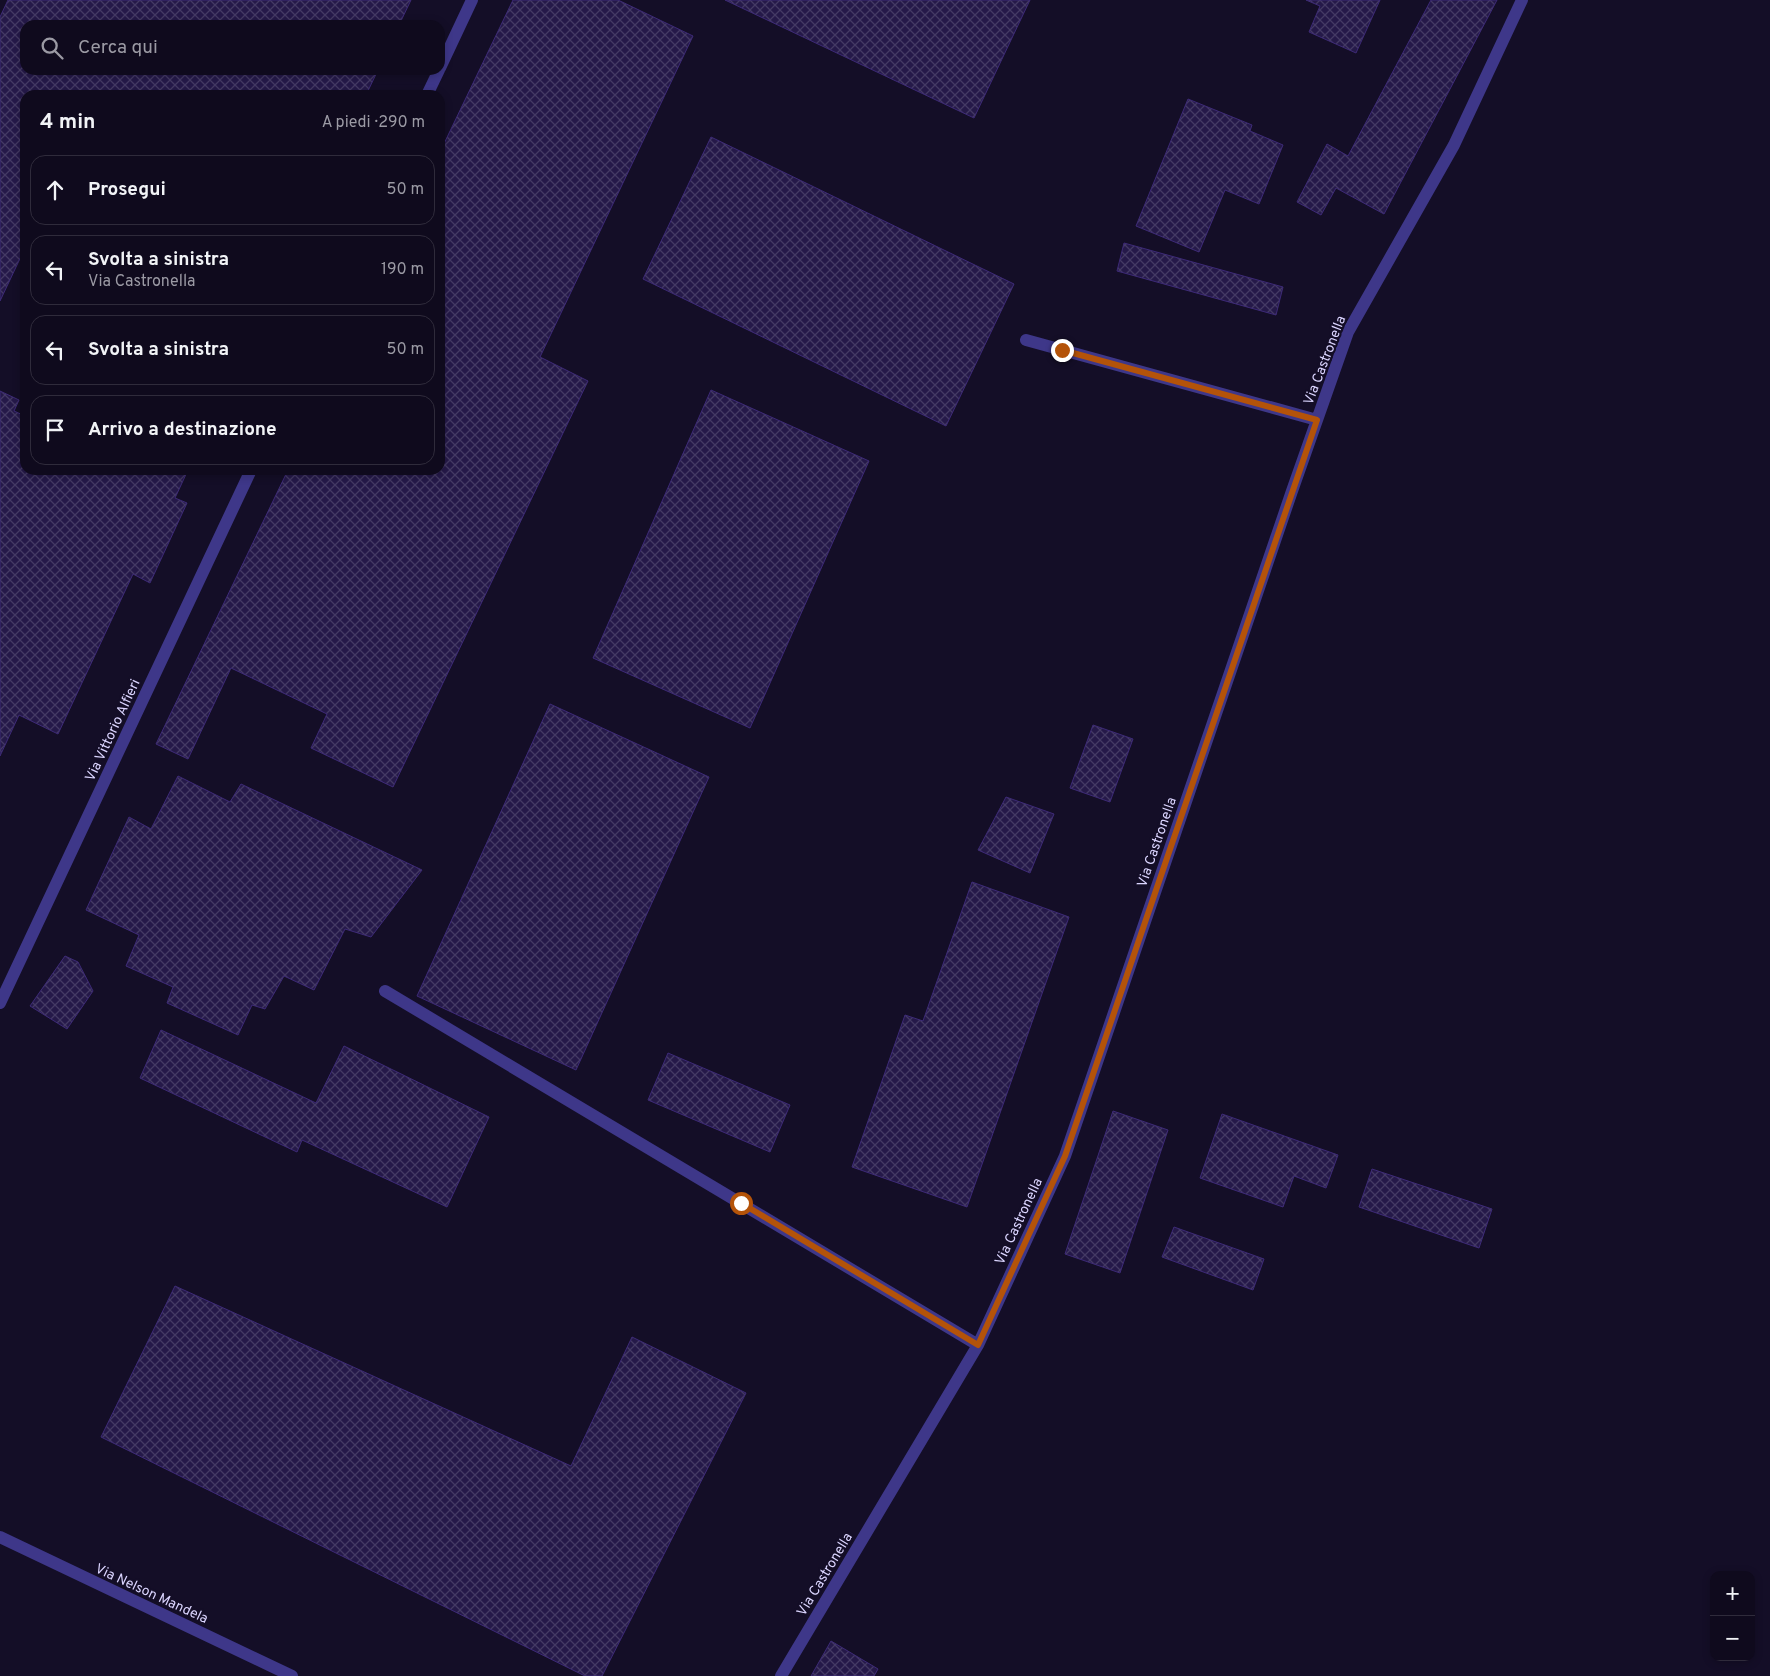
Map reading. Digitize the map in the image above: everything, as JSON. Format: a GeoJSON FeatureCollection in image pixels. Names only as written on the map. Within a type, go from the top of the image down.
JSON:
{"type":"FeatureCollection","features":[{"type":"Feature","properties":{"kind":"street"},"geometry":{"type":"LineString","coordinates":[[445,58],[472,0]]}},
{"type":"Feature","properties":{"kind":"street","name":"Via Castronella"},"geometry":{"type":"LineString","coordinates":[[781,1676],[978,1345],[1065,1156],[1348,332],[1454,145],[1522,0]]}},
{"type":"Feature","properties":{"kind":"street"},"geometry":{"type":"LineString","coordinates":[[430,90],[437,75]]}},
{"type":"Feature","properties":{"kind":"street"},"geometry":{"type":"LineString","coordinates":[[1026,340],[1317,420]]}},
{"type":"Feature","properties":{"kind":"street","name":"Via Vittorio Alfieri"},"geometry":{"type":"LineString","coordinates":[[0,1003],[249,475]]}},
{"type":"Feature","properties":{"kind":"street"},"geometry":{"type":"LineString","coordinates":[[385,991],[978,1345]]}},
{"type":"Feature","properties":{"kind":"street","name":"Via Nelson Mandela"},"geometry":{"type":"LineString","coordinates":[[0,1537],[292,1676]]}},
{"type":"Feature","properties":{"kind":"building"},"geometry":{"type":"Polygon","coordinates":[[[8,0],[411,0],[401,20],[20,20],[20,75],[376,75],[368,90],[20,90],[20,259],[0,301],[0,17],[8,0]]]}},
{"type":"Feature","properties":{"kind":"building"},"geometry":{"type":"Polygon","coordinates":[[[513,0],[618,0],[693,36],[540,357],[588,381],[393,787],[311,748],[327,714],[231,668],[188,759],[156,744],[286,475],[445,475],[445,142],[513,0]]]}},
{"type":"Feature","properties":{"kind":"building"},"geometry":{"type":"Polygon","coordinates":[[[725,0],[1030,0],[974,118],[725,0]]]}},
{"type":"Feature","properties":{"kind":"building"},"geometry":{"type":"Polygon","coordinates":[[[1306,0],[1380,0],[1356,53],[1309,32],[1320,6],[1306,0]]]}},
{"type":"Feature","properties":{"kind":"building"},"geometry":{"type":"Polygon","coordinates":[[[1431,0],[1497,0],[1384,214],[1336,188],[1321,215],[1297,202],[1327,144],[1348,156],[1431,0]]]}},
{"type":"Feature","properties":{"kind":"building"},"geometry":{"type":"Polygon","coordinates":[[[1188,99],[1252,125],[1250,131],[1283,145],[1259,204],[1225,190],[1199,252],[1136,226],[1188,99]]]}},
{"type":"Feature","properties":{"kind":"building"},"geometry":{"type":"Polygon","coordinates":[[[711,137],[1014,284],[946,426],[643,279],[711,137]]]}},
{"type":"Feature","properties":{"kind":"building"},"geometry":{"type":"Polygon","coordinates":[[[1124,243],[1283,287],[1276,315],[1117,271],[1124,243]]]}},
{"type":"Feature","properties":{"kind":"building"},"geometry":{"type":"Polygon","coordinates":[[[711,390],[869,461],[750,728],[593,658],[711,390]]]}},
{"type":"Feature","properties":{"kind":"building"},"geometry":{"type":"Polygon","coordinates":[[[0,391],[19,400],[14,411],[20,414],[20,475],[186,475],[175,498],[187,503],[150,583],[133,574],[58,734],[19,715],[0,756],[0,391]]]}},
{"type":"Feature","properties":{"kind":"building"},"geometry":{"type":"Polygon","coordinates":[[[550,704],[709,777],[576,1070],[417,996],[550,704]]]}},
{"type":"Feature","properties":{"kind":"building"},"geometry":{"type":"Polygon","coordinates":[[[1093,725],[1133,739],[1110,802],[1070,788],[1093,725]]]}},
{"type":"Feature","properties":{"kind":"building"},"geometry":{"type":"Polygon","coordinates":[[[178,776],[230,802],[241,784],[422,870],[371,937],[345,929],[314,990],[284,976],[265,1009],[252,1005],[238,1035],[167,1003],[173,987],[126,966],[139,935],[86,910],[129,817],[151,829],[178,776]]]}},
{"type":"Feature","properties":{"kind":"building"},"geometry":{"type":"Polygon","coordinates":[[[1006,797],[1054,814],[1030,873],[978,850],[1006,797]]]}},
{"type":"Feature","properties":{"kind":"building"},"geometry":{"type":"Polygon","coordinates":[[[972,882],[1069,917],[967,1207],[852,1167],[905,1015],[923,1021],[972,882]]]}},
{"type":"Feature","properties":{"kind":"building"},"geometry":{"type":"Polygon","coordinates":[[[65,956],[78,962],[93,991],[67,1029],[30,1006],[65,956]]]}},
{"type":"Feature","properties":{"kind":"building"},"geometry":{"type":"Polygon","coordinates":[[[161,1030],[316,1103],[344,1046],[489,1117],[447,1207],[302,1140],[297,1152],[140,1078],[161,1030]]]}},
{"type":"Feature","properties":{"kind":"building"},"geometry":{"type":"Polygon","coordinates":[[[668,1053],[790,1105],[770,1152],[648,1100],[668,1053]]]}},
{"type":"Feature","properties":{"kind":"building"},"geometry":{"type":"Polygon","coordinates":[[[1113,1111],[1168,1130],[1120,1273],[1065,1254],[1113,1111]]]}},
{"type":"Feature","properties":{"kind":"building"},"geometry":{"type":"Polygon","coordinates":[[[1222,1114],[1338,1155],[1326,1188],[1294,1176],[1283,1207],[1200,1178],[1222,1114]]]}},
{"type":"Feature","properties":{"kind":"building"},"geometry":{"type":"Polygon","coordinates":[[[1372,1169],[1492,1209],[1479,1248],[1359,1207],[1372,1169]]]}},
{"type":"Feature","properties":{"kind":"building"},"geometry":{"type":"Polygon","coordinates":[[[1174,1227],[1264,1259],[1253,1290],[1162,1257],[1174,1227]]]}},
{"type":"Feature","properties":{"kind":"building"},"geometry":{"type":"Polygon","coordinates":[[[175,1286],[571,1466],[632,1337],[746,1393],[602,1676],[585,1676],[101,1437],[175,1286]]]}},
{"type":"Feature","properties":{"kind":"building"},"geometry":{"type":"Polygon","coordinates":[[[831,1641],[878,1669],[874,1676],[811,1676],[831,1641]]]}},
{"type":"Feature","properties":{"kind":"route"},"geometry":{"type":"LineString","coordinates":[[741,1203],[978,1345],[1065,1156],[1317,420],[1062,350]]}}]}
